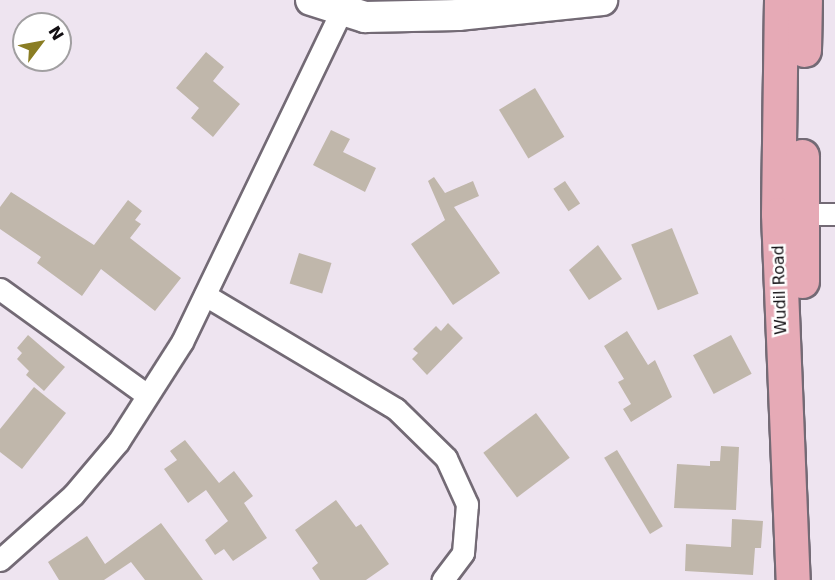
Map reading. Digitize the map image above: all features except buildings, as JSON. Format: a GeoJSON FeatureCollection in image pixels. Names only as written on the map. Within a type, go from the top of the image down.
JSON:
{"type":"FeatureCollection","features":[{"type":"Feature","properties":{"kind":"main road","name":"Wudil Road"},"geometry":{"type":"LineString","coordinates":[[782,0],[790,214],[793,580]]}},
{"type":"Feature","properties":{"kind":"main road","name":"Wudil Road"},"geometry":{"type":"LineString","coordinates":[[805,0],[790,214],[815,580]]}},
{"type":"Feature","properties":{"kind":"street"},"geometry":{"type":"LineString","coordinates":[[311,0],[341,12],[365,17],[458,15],[602,0]]}},
{"type":"Feature","properties":{"kind":"street"},"geometry":{"type":"LineString","coordinates":[[0,560],[73,495],[118,442],[182,342],[341,12]]}},
{"type":"Feature","properties":{"kind":"street"},"geometry":{"type":"LineString","coordinates":[[790,214],[835,214]]}},
{"type":"Feature","properties":{"kind":"street"},"geometry":{"type":"LineString","coordinates":[[0,289],[147,395]]}},
{"type":"Feature","properties":{"kind":"street"},"geometry":{"type":"LineString","coordinates":[[205,295],[396,409],[446,458],[467,504],[463,553],[442,580]]}}]}
